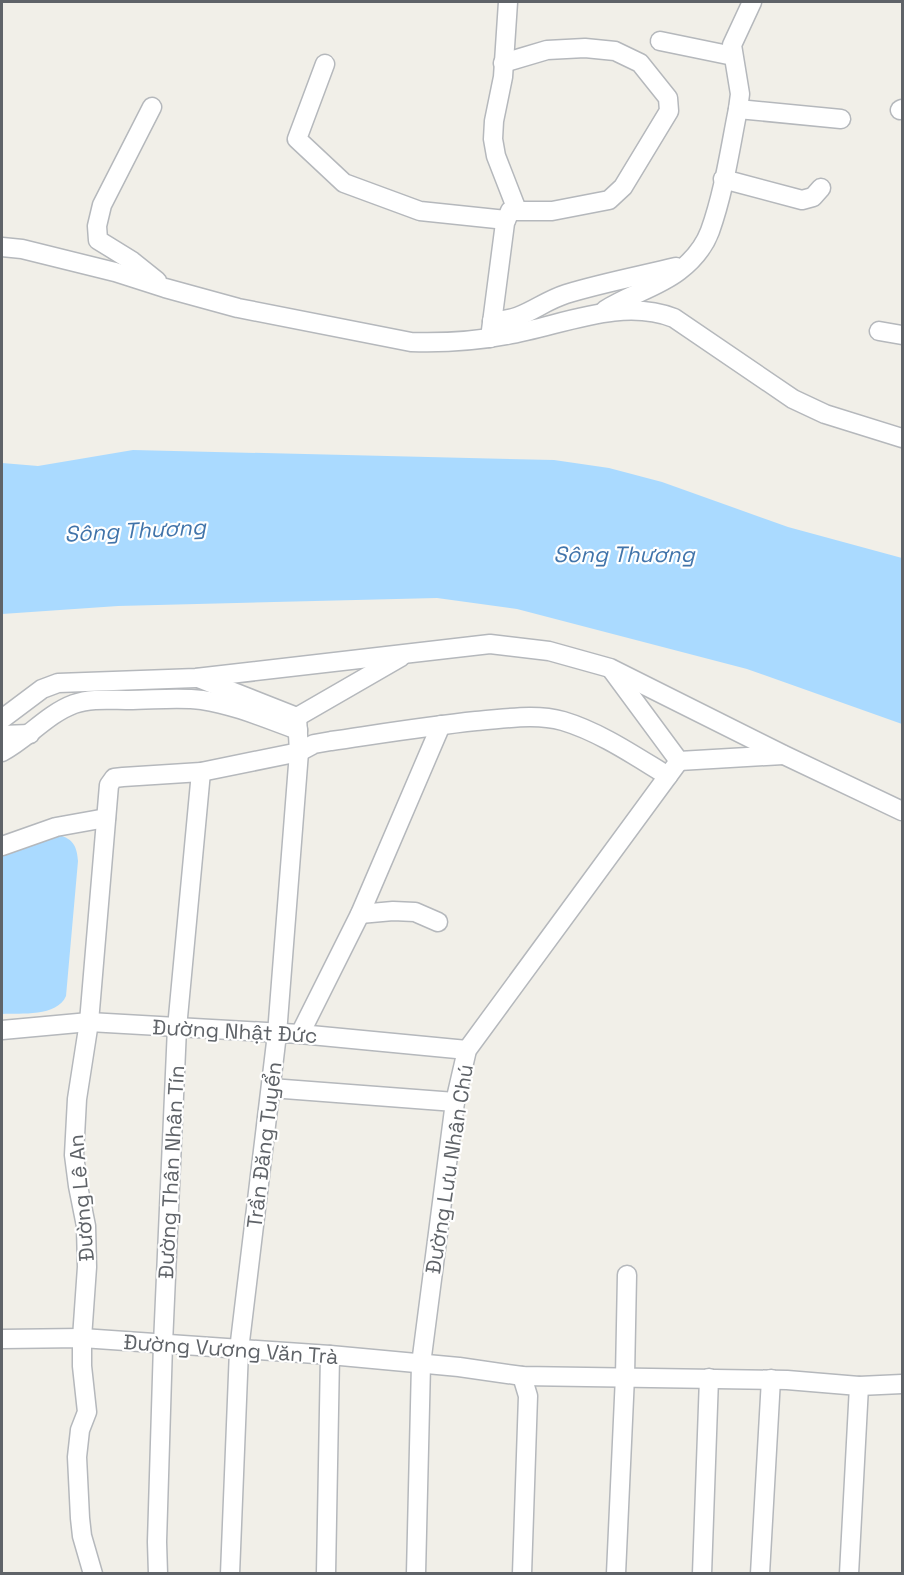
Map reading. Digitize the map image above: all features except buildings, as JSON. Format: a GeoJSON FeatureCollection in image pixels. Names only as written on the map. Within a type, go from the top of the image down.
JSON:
{"type":"FeatureCollection","features":[{"type":"Feature","properties":{"kind":"street"},"geometry":{"type":"LineString","coordinates":[[491,329],[512,215],[493,139],[508,2]]}},
{"type":"Feature","properties":{"kind":"street"},"geometry":{"type":"LineString","coordinates":[[598,314],[622,299],[652,287],[678,271],[698,251],[709,232],[723,179],[740,94],[732,45],[752,2]]}},
{"type":"Feature","properties":{"kind":"street"},"geometry":{"type":"LineString","coordinates":[[660,41],[733,56]]}},
{"type":"Feature","properties":{"kind":"street"},"geometry":{"type":"LineString","coordinates":[[325,64],[297,139],[344,183],[420,211],[512,215],[552,211],[609,200],[623,187],[669,111],[668,98],[640,63],[615,51],[585,48],[547,50],[503,63]]}},
{"type":"Feature","properties":{"kind":"street"},"geometry":{"type":"LineString","coordinates":[[152,107],[102,205],[97,226],[98,240],[132,261],[165,288]]}},
{"type":"Feature","properties":{"kind":"street"},"geometry":{"type":"LineString","coordinates":[[738,109],[841,119]]}},
{"type":"Feature","properties":{"kind":"street"},"geometry":{"type":"LineString","coordinates":[[723,179],[802,200],[813,197],[820,188]]}},
{"type":"Feature","properties":{"kind":"street"},"geometry":{"type":"LineString","coordinates":[[2,247],[22,249],[94,267],[238,308],[411,342],[437,343],[491,329],[598,314],[642,310],[659,312],[674,318],[793,399],[825,414],[903,438]]}},
{"type":"Feature","properties":{"kind":"street"},"geometry":{"type":"LineString","coordinates":[[491,329],[556,298],[686,264]]}},
{"type":"Feature","properties":{"kind":"street"},"geometry":{"type":"LineString","coordinates":[[879,331],[903,335]]}},
{"type":"Feature","properties":{"kind":"street"},"geometry":{"type":"LineString","coordinates":[[872,429],[903,428]]}},
{"type":"Feature","properties":{"kind":"street"},"geometry":{"type":"LineString","coordinates":[[2,719],[42,689],[58,683],[196,678],[490,644],[549,651],[610,668],[784,755],[903,811]]}},
{"type":"Feature","properties":{"kind":"street"},"geometry":{"type":"LineString","coordinates":[[2,752],[58,712],[75,704],[98,699],[201,700],[298,724],[408,653]]}},
{"type":"Feature","properties":{"kind":"street"},"geometry":{"type":"LineString","coordinates":[[610,668],[674,769]]}},
{"type":"Feature","properties":{"kind":"street"},"geometry":{"type":"LineString","coordinates":[[196,678],[298,724]]}},
{"type":"Feature","properties":{"kind":"street"},"geometry":{"type":"LineString","coordinates":[[201,772],[299,752],[314,744],[331,741],[441,725],[524,717],[561,721],[674,769],[784,755]]}},
{"type":"Feature","properties":{"kind":"street","name":"Trần Đăng Tuyển"},"geometry":{"type":"LineString","coordinates":[[230,1574],[239,1350],[277,1034],[299,752],[298,724]]}},
{"type":"Feature","properties":{"kind":"street"},"geometry":{"type":"LineString","coordinates":[[300,1034],[360,914],[441,725]]}},
{"type":"Feature","properties":{"kind":"street"},"geometry":{"type":"LineString","coordinates":[[2,735],[30,734]]}},
{"type":"Feature","properties":{"kind":"street","name":"Đường Lưu Nhân Chú"},"geometry":{"type":"LineString","coordinates":[[416,1574],[422,1364],[455,1102],[467,1050],[674,769]]}},
{"type":"Feature","properties":{"kind":"street","name":"Đường Lê An"},"geometry":{"type":"LineString","coordinates":[[93,1574],[82,1536],[77,1457],[80,1430],[87,1412],[82,1366],[82,1338],[87,1266],[86,1226],[78,1186],[74,1147],[77,1099],[89,1022],[109,785],[118,777],[201,772]]}},
{"type":"Feature","properties":{"kind":"street","name":"Đường Thân Nhân Tín"},"geometry":{"type":"LineString","coordinates":[[159,1574],[157,1542],[163,1344],[177,1028],[201,772]]}},
{"type":"Feature","properties":{"kind":"street"},"geometry":{"type":"LineString","coordinates":[[2,846],[56,827],[106,818]]}},
{"type":"Feature","properties":{"kind":"street"},"geometry":{"type":"LineString","coordinates":[[360,914],[415,912],[438,922]]}},
{"type":"Feature","properties":{"kind":"street","name":"Đường Nhật Đức"},"geometry":{"type":"LineString","coordinates":[[2,1030],[89,1022],[300,1034],[467,1050]]}},
{"type":"Feature","properties":{"kind":"street"},"geometry":{"type":"LineString","coordinates":[[271,1088],[455,1102]]}},
{"type":"Feature","properties":{"kind":"street"},"geometry":{"type":"LineString","coordinates":[[615,1574],[625,1376],[627,1275]]}},
{"type":"Feature","properties":{"kind":"street","name":"Đường Vương Văn Trà"},"geometry":{"type":"LineString","coordinates":[[2,1339],[82,1338],[330,1355],[459,1367],[522,1376],[771,1379],[859,1386],[903,1384]]}},
{"type":"Feature","properties":{"kind":"street"},"geometry":{"type":"LineString","coordinates":[[326,1574],[330,1355]]}},
{"type":"Feature","properties":{"kind":"street"},"geometry":{"type":"LineString","coordinates":[[522,1376],[528,1396],[522,1574]]}},
{"type":"Feature","properties":{"kind":"street"},"geometry":{"type":"LineString","coordinates":[[702,1574],[709,1378]]}},
{"type":"Feature","properties":{"kind":"street"},"geometry":{"type":"LineString","coordinates":[[760,1574],[771,1379]]}},
{"type":"Feature","properties":{"kind":"street"},"geometry":{"type":"LineString","coordinates":[[849,1574],[859,1386]]}},
{"type":"Feature","properties":{"kind":"water","name":"Sông Thương"},"geometry":{"type":"Polygon","coordinates":[[[133,450],[554,460],[609,468],[662,482],[788,527],[902,558],[902,724],[747,669],[517,609],[437,598],[118,606],[2,614],[2,463],[38,466],[133,450]]]}},
{"type":"Feature","properties":{"kind":"water"},"geometry":{"type":"Polygon","coordinates":[[[59,835],[73,844],[77,851],[78,861],[66,996],[55,1008],[47,1011],[2,1014],[2,851],[59,835]]]}}]}
